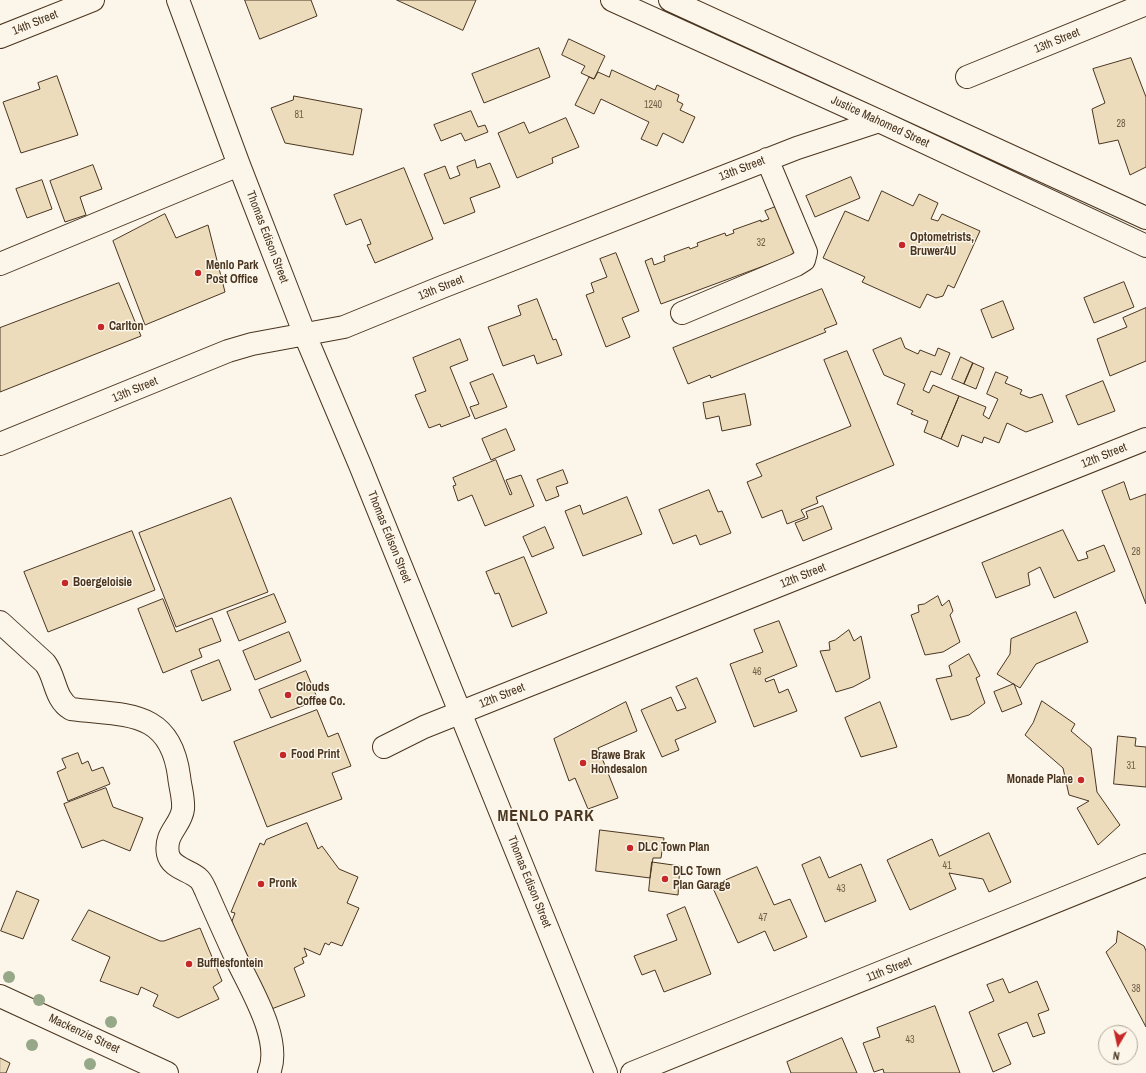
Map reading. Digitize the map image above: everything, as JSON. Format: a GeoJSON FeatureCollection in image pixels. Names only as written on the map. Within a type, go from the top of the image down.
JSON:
{"type":"FeatureCollection","features":[{"type":"Feature","properties":{"kind":"street","name":"14th Street"},"geometry":{"type":"LineString","coordinates":[[0,37],[93,0]]}},
{"type":"Feature","properties":{"kind":"street","name":"Thomas Edison Street"},"geometry":{"type":"LineString","coordinates":[[178,0],[239,165],[305,335],[461,713],[606,1073]]}},
{"type":"Feature","properties":{"kind":"street","name":"Justice Mahomed Street"},"geometry":{"type":"LineString","coordinates":[[612,0],[879,121],[1146,246]]}},
{"type":"Feature","properties":{"kind":"street","name":"Justice Mahomed Street"},"geometry":{"type":"LineString","coordinates":[[670,0],[1146,218]]}},
{"type":"Feature","properties":{"kind":"street","name":"13th Street"},"geometry":{"type":"LineString","coordinates":[[967,77],[1146,4]]}},
{"type":"Feature","properties":{"kind":"street","name":"13th Street"},"geometry":{"type":"LineString","coordinates":[[0,444],[228,351],[252,344],[344,327],[767,159],[879,121]]}},
{"type":"Feature","properties":{"kind":"street"},"geometry":{"type":"LineString","coordinates":[[682,313],[796,265],[804,260],[806,252],[767,159]]}},
{"type":"Feature","properties":{"kind":"street"},"geometry":{"type":"LineString","coordinates":[[0,264],[239,165]]}},
{"type":"Feature","properties":{"kind":"street","name":"12th Street"},"geometry":{"type":"LineString","coordinates":[[384,747],[396,740],[461,713],[1146,439]]}},
{"type":"Feature","properties":{"kind":"street"},"geometry":{"type":"LineString","coordinates":[[0,622],[45,663],[64,705],[71,709],[130,715],[144,719],[153,724],[171,746],[177,759],[183,806],[180,818],[169,835],[168,854],[172,862],[199,878],[248,984],[260,1003],[272,1050],[270,1073]]}},
{"type":"Feature","properties":{"kind":"street","name":"11th Street"},"geometry":{"type":"LineString","coordinates":[[632,1073],[1146,865]]}},
{"type":"Feature","properties":{"kind":"street","name":"Mackenzie Street"},"geometry":{"type":"LineString","coordinates":[[0,996],[168,1073]]}},
{"type":"Feature","properties":{"kind":"building"},"geometry":{"type":"Polygon","coordinates":[[[245,0],[311,0],[317,16],[260,39],[245,0]]]}},
{"type":"Feature","properties":{"kind":"building"},"geometry":{"type":"Polygon","coordinates":[[[397,0],[476,0],[463,30],[397,0]]]}},
{"type":"Feature","properties":{"kind":"building"},"geometry":{"type":"Polygon","coordinates":[[[569,39],[605,56],[594,79],[581,73],[585,66],[562,55],[569,39]]]}},
{"type":"Feature","properties":{"kind":"building"},"geometry":{"type":"Polygon","coordinates":[[[539,48],[550,77],[484,103],[472,74],[539,48]]]}},
{"type":"Feature","properties":{"kind":"building"},"geometry":{"type":"Polygon","coordinates":[[[1131,58],[1146,97],[1146,167],[1130,175],[1118,140],[1099,144],[1092,109],[1105,103],[1093,69],[1131,58]]]}},
{"type":"Feature","properties":{"kind":"building"},"geometry":{"type":"Polygon","coordinates":[[[612,70],[655,90],[657,85],[679,95],[677,101],[683,104],[680,110],[695,117],[683,143],[663,133],[657,146],[641,139],[649,122],[601,99],[594,114],[575,105],[589,77],[594,79],[598,72],[609,77],[612,70]]]}},
{"type":"Feature","properties":{"kind":"building"},"geometry":{"type":"Polygon","coordinates":[[[57,76],[78,135],[21,153],[3,102],[40,89],[38,83],[57,76]]]}},
{"type":"Feature","properties":{"kind":"building"},"geometry":{"type":"Polygon","coordinates":[[[294,96],[362,109],[353,155],[285,143],[271,108],[293,100],[294,96]]]}},
{"type":"Feature","properties":{"kind":"building"},"geometry":{"type":"Polygon","coordinates":[[[471,111],[478,127],[485,125],[488,132],[465,141],[461,133],[441,141],[434,125],[471,111]]]}},
{"type":"Feature","properties":{"kind":"building"},"geometry":{"type":"Polygon","coordinates":[[[566,118],[579,147],[552,158],[553,163],[517,178],[498,133],[524,122],[529,133],[566,118]]]}},
{"type":"Feature","properties":{"kind":"building"},"geometry":{"type":"Polygon","coordinates":[[[475,160],[477,168],[490,163],[500,187],[470,198],[475,212],[444,224],[424,174],[445,166],[450,179],[460,175],[457,167],[475,160]]]}},
{"type":"Feature","properties":{"kind":"building"},"geometry":{"type":"Polygon","coordinates":[[[93,165],[102,189],[80,197],[86,215],[65,222],[50,181],[93,165]]]}},
{"type":"Feature","properties":{"kind":"building"},"geometry":{"type":"Polygon","coordinates":[[[404,168],[433,239],[375,263],[367,245],[371,244],[361,219],[346,225],[334,195],[404,168]]]}},
{"type":"Feature","properties":{"kind":"building"},"geometry":{"type":"Polygon","coordinates":[[[851,177],[860,198],[815,217],[806,196],[851,177]]]}},
{"type":"Feature","properties":{"kind":"building"},"geometry":{"type":"Polygon","coordinates":[[[42,180],[52,209],[27,218],[16,189],[42,180]]]}},
{"type":"Feature","properties":{"kind":"building","name":"Optometrists, Bruwer4U"},"geometry":{"type":"Polygon","coordinates":[[[882,191],[913,206],[919,194],[938,203],[931,219],[938,221],[942,214],[980,231],[954,288],[948,285],[943,296],[936,298],[927,294],[920,308],[862,282],[865,277],[823,258],[845,211],[868,221],[882,191]]]}},
{"type":"Feature","properties":{"kind":"building"},"geometry":{"type":"Polygon","coordinates":[[[778,206],[796,254],[661,304],[645,261],[652,258],[654,265],[665,261],[664,256],[689,247],[690,249],[698,246],[697,243],[725,233],[726,236],[734,233],[733,230],[761,220],[761,222],[769,219],[765,211],[778,206]]]}},
{"type":"Feature","properties":{"kind":"building","name":"Menlo Park Post Office"},"geometry":{"type":"Polygon","coordinates":[[[165,214],[176,238],[208,225],[225,292],[145,325],[113,241],[165,214]]]}},
{"type":"Feature","properties":{"kind":"building"},"geometry":{"type":"Polygon","coordinates":[[[616,253],[639,311],[622,318],[630,337],[606,347],[586,295],[594,292],[591,283],[607,277],[600,259],[616,253]]]}},
{"type":"Feature","properties":{"kind":"building"},"geometry":{"type":"Polygon","coordinates":[[[1124,282],[1134,307],[1094,323],[1084,298],[1124,282]]]}},
{"type":"Feature","properties":{"kind":"building"},"geometry":{"type":"Polygon","coordinates":[[[119,283],[141,336],[0,392],[0,328],[119,283]]]}},
{"type":"Feature","properties":{"kind":"building"},"geometry":{"type":"Polygon","coordinates":[[[822,289],[837,324],[824,329],[826,332],[711,378],[710,375],[688,384],[673,348],[822,289]]]}},
{"type":"Feature","properties":{"kind":"building"},"geometry":{"type":"Polygon","coordinates":[[[537,299],[553,340],[556,339],[562,355],[537,364],[534,355],[503,366],[488,327],[521,315],[518,306],[537,299]]]}},
{"type":"Feature","properties":{"kind":"building"},"geometry":{"type":"Polygon","coordinates":[[[1003,301],[1014,329],[992,338],[981,310],[1003,301]]]}},
{"type":"Feature","properties":{"kind":"building"},"geometry":{"type":"Polygon","coordinates":[[[1146,308],[1146,361],[1110,376],[1097,339],[1127,327],[1123,318],[1146,308]]]}},
{"type":"Feature","properties":{"kind":"building"},"geometry":{"type":"Polygon","coordinates":[[[901,338],[905,348],[918,354],[920,350],[935,356],[938,348],[950,353],[941,375],[931,371],[923,390],[929,393],[933,385],[959,396],[941,439],[924,432],[928,421],[911,414],[913,411],[897,404],[905,384],[884,375],[873,350],[901,338]]]}},
{"type":"Feature","properties":{"kind":"building"},"geometry":{"type":"Polygon","coordinates":[[[460,339],[468,360],[450,367],[470,416],[441,427],[440,424],[429,428],[415,395],[426,391],[413,358],[460,339]]]}},
{"type":"Feature","properties":{"kind":"building"},"geometry":{"type":"Polygon","coordinates":[[[847,351],[894,465],[816,497],[818,503],[801,510],[805,517],[787,524],[782,510],[762,518],[747,482],[762,476],[756,464],[851,426],[824,360],[847,351]]]}},
{"type":"Feature","properties":{"kind":"building"},"geometry":{"type":"Polygon","coordinates":[[[961,357],[973,363],[964,384],[952,379],[961,357]]]}},
{"type":"Feature","properties":{"kind":"building"},"geometry":{"type":"Polygon","coordinates":[[[973,363],[984,368],[976,389],[964,384],[973,363]]]}},
{"type":"Feature","properties":{"kind":"building"},"geometry":{"type":"Polygon","coordinates":[[[996,372],[1008,377],[1005,383],[1022,390],[1020,394],[1030,398],[1042,394],[1053,422],[1026,432],[1007,423],[999,443],[984,437],[982,443],[962,435],[958,447],[941,439],[959,396],[986,407],[983,415],[989,419],[998,399],[987,394],[996,372]]]}},
{"type":"Feature","properties":{"kind":"building"},"geometry":{"type":"Polygon","coordinates":[[[493,374],[507,407],[475,419],[470,407],[479,404],[470,383],[493,374]]]}},
{"type":"Feature","properties":{"kind":"building"},"geometry":{"type":"Polygon","coordinates":[[[1103,381],[1115,411],[1078,425],[1066,396],[1103,381]]]}},
{"type":"Feature","properties":{"kind":"building"},"geometry":{"type":"Polygon","coordinates":[[[745,394],[751,425],[722,431],[719,416],[706,419],[703,403],[745,394]]]}},
{"type":"Feature","properties":{"kind":"building"},"geometry":{"type":"Polygon","coordinates":[[[506,429],[515,450],[491,460],[482,439],[506,429]]]}},
{"type":"Feature","properties":{"kind":"building"},"geometry":{"type":"Polygon","coordinates":[[[496,460],[510,495],[512,494],[506,480],[521,475],[534,506],[485,526],[472,495],[458,501],[453,486],[456,485],[453,478],[496,460]]]}},
{"type":"Feature","properties":{"kind":"building"},"geometry":{"type":"Polygon","coordinates":[[[563,470],[568,483],[556,487],[559,496],[546,501],[537,480],[563,470]]]}},
{"type":"Feature","properties":{"kind":"building"},"geometry":{"type":"Polygon","coordinates":[[[1124,482],[1130,500],[1146,494],[1146,604],[1102,491],[1124,482]]]}},
{"type":"Feature","properties":{"kind":"building"},"geometry":{"type":"Polygon","coordinates":[[[709,490],[718,512],[722,511],[731,533],[700,545],[696,535],[673,544],[659,510],[709,490]]]}},
{"type":"Feature","properties":{"kind":"building"},"geometry":{"type":"Polygon","coordinates":[[[627,497],[642,534],[583,556],[565,511],[580,505],[583,514],[627,497]]]}},
{"type":"Feature","properties":{"kind":"building"},"geometry":{"type":"Polygon","coordinates":[[[231,498],[268,592],[176,627],[139,533],[231,498]]]}},
{"type":"Feature","properties":{"kind":"building"},"geometry":{"type":"Polygon","coordinates":[[[823,506],[832,529],[803,541],[795,523],[808,518],[806,512],[823,506]]]}},
{"type":"Feature","properties":{"kind":"building"},"geometry":{"type":"Polygon","coordinates":[[[545,527],[554,548],[532,557],[523,537],[545,527]]]}},
{"type":"Feature","properties":{"kind":"building"},"geometry":{"type":"Polygon","coordinates":[[[1063,530],[1078,561],[1088,558],[1086,552],[1104,545],[1115,571],[1054,598],[1040,567],[1028,573],[1030,585],[996,598],[982,563],[1063,530]]]}},
{"type":"Feature","properties":{"kind":"building"},"geometry":{"type":"Polygon","coordinates":[[[132,531],[155,590],[48,632],[24,572],[132,531]]]}},
{"type":"Feature","properties":{"kind":"building"},"geometry":{"type":"Polygon","coordinates":[[[524,557],[547,613],[512,627],[499,593],[495,594],[486,572],[524,557]]]}},
{"type":"Feature","properties":{"kind":"building"},"geometry":{"type":"Polygon","coordinates":[[[274,594],[286,622],[239,641],[227,612],[274,594]]]}},
{"type":"Feature","properties":{"kind":"building"},"geometry":{"type":"Polygon","coordinates":[[[938,596],[942,606],[949,600],[953,611],[950,615],[960,642],[943,652],[925,655],[911,615],[919,612],[918,605],[924,604],[938,596]]]}},
{"type":"Feature","properties":{"kind":"building"},"geometry":{"type":"Polygon","coordinates":[[[163,599],[176,632],[212,618],[221,641],[199,649],[202,657],[163,673],[138,609],[163,599]]]}},
{"type":"Feature","properties":{"kind":"building"},"geometry":{"type":"Polygon","coordinates":[[[1076,612],[1088,642],[1036,664],[1020,688],[997,674],[1010,654],[1011,639],[1076,612]]]}},
{"type":"Feature","properties":{"kind":"building"},"geometry":{"type":"Polygon","coordinates":[[[779,621],[797,666],[765,679],[766,682],[774,679],[779,693],[788,689],[797,711],[754,727],[730,664],[763,652],[754,630],[779,621]]]}},
{"type":"Feature","properties":{"kind":"building"},"geometry":{"type":"Polygon","coordinates":[[[849,630],[854,641],[861,636],[870,678],[853,687],[836,692],[820,651],[830,650],[829,642],[835,640],[849,630]]]}},
{"type":"Feature","properties":{"kind":"building"},"geometry":{"type":"Polygon","coordinates":[[[289,632],[301,661],[255,680],[243,651],[289,632]]]}},
{"type":"Feature","properties":{"kind":"building"},"geometry":{"type":"Polygon","coordinates":[[[969,654],[980,676],[976,678],[985,703],[969,715],[951,720],[936,679],[952,676],[949,666],[969,654]]]}},
{"type":"Feature","properties":{"kind":"building"},"geometry":{"type":"Polygon","coordinates":[[[219,660],[231,690],[202,701],[191,671],[219,660]]]}},
{"type":"Feature","properties":{"kind":"building","name":"Clouds Coffee Co."},"geometry":{"type":"Polygon","coordinates":[[[306,671],[318,700],[271,718],[259,690],[306,671]]]}},
{"type":"Feature","properties":{"kind":"building"},"geometry":{"type":"Polygon","coordinates":[[[697,678],[716,722],[675,740],[679,750],[662,757],[641,710],[671,697],[677,711],[686,708],[676,687],[697,678]]]}},
{"type":"Feature","properties":{"kind":"building"},"geometry":{"type":"Polygon","coordinates":[[[1014,684],[1022,704],[1002,712],[994,692],[1014,684]]]}},
{"type":"Feature","properties":{"kind":"building","name":"Monade Plane"},"geometry":{"type":"Polygon","coordinates":[[[1042,701],[1075,724],[1071,731],[1091,748],[1097,792],[1120,825],[1098,845],[1077,808],[1089,801],[1069,795],[1063,768],[1025,735],[1033,723],[1042,701]]]}},
{"type":"Feature","properties":{"kind":"building","name":"Brawe Brak Hondesalon"},"geometry":{"type":"Polygon","coordinates":[[[626,702],[637,731],[598,748],[618,798],[588,809],[575,778],[569,781],[554,739],[626,702]]]}},
{"type":"Feature","properties":{"kind":"building"},"geometry":{"type":"Polygon","coordinates":[[[880,702],[897,747],[861,757],[845,718],[880,702]]]}},
{"type":"Feature","properties":{"kind":"building"},"geometry":{"type":"Polygon","coordinates":[[[317,710],[328,737],[338,733],[351,766],[332,773],[342,799],[267,827],[234,742],[317,710]]]}},
{"type":"Feature","properties":{"kind":"building"},"geometry":{"type":"Polygon","coordinates":[[[1118,736],[1136,738],[1135,746],[1146,747],[1146,787],[1114,784],[1118,736]]]}},
{"type":"Feature","properties":{"kind":"building"},"geometry":{"type":"Polygon","coordinates":[[[78,753],[82,764],[88,761],[92,771],[103,767],[110,784],[68,801],[57,772],[66,768],[62,759],[78,753]]]}},
{"type":"Feature","properties":{"kind":"building"},"geometry":{"type":"Polygon","coordinates":[[[106,788],[113,807],[143,818],[130,851],[103,840],[82,848],[64,804],[106,788]]]}},
{"type":"Feature","properties":{"kind":"building"},"geometry":{"type":"Polygon","coordinates":[[[307,823],[318,849],[322,846],[339,869],[358,877],[347,903],[359,908],[342,946],[331,942],[329,945],[325,943],[320,955],[304,948],[307,956],[302,958],[304,963],[294,968],[305,996],[269,1010],[245,951],[241,953],[231,928],[234,927],[232,921],[235,913],[231,912],[260,843],[264,845],[266,840],[307,823]]]}},
{"type":"Feature","properties":{"kind":"building","name":"DLC Town Plan"},"geometry":{"type":"Polygon","coordinates":[[[600,830],[664,838],[661,858],[653,858],[650,878],[596,871],[600,830]]]}},
{"type":"Feature","properties":{"kind":"building"},"geometry":{"type":"Polygon","coordinates":[[[989,833],[1011,882],[989,892],[983,879],[949,873],[956,889],[910,910],[887,860],[932,839],[939,856],[989,833]]]}},
{"type":"Feature","properties":{"kind":"building"},"geometry":{"type":"Polygon","coordinates":[[[820,857],[829,878],[861,864],[876,901],[825,922],[802,865],[820,857]]]}},
{"type":"Feature","properties":{"kind":"building","name":"DLC Town Plan Garage"},"geometry":{"type":"Polygon","coordinates":[[[652,862],[680,866],[678,895],[649,891],[652,862]]]}},
{"type":"Feature","properties":{"kind":"building"},"geometry":{"type":"Polygon","coordinates":[[[757,867],[774,905],[790,899],[807,937],[774,951],[765,931],[738,943],[712,886],[757,867]]]}},
{"type":"Feature","properties":{"kind":"building"},"geometry":{"type":"Polygon","coordinates":[[[17,891],[39,900],[23,939],[1,931],[17,891]]]}},
{"type":"Feature","properties":{"kind":"building"},"geometry":{"type":"Polygon","coordinates":[[[685,907],[711,974],[664,992],[655,970],[642,975],[634,956],[677,940],[667,915],[685,907]]]}},
{"type":"Feature","properties":{"kind":"building"},"geometry":{"type":"Polygon","coordinates":[[[89,910],[160,941],[164,941],[200,928],[222,981],[213,987],[219,999],[178,1018],[153,1006],[158,995],[141,987],[138,995],[100,981],[110,957],[72,940],[89,910]]]}},
{"type":"Feature","properties":{"kind":"building"},"geometry":{"type":"Polygon","coordinates":[[[1118,931],[1144,946],[1146,951],[1146,1027],[1106,952],[1116,943],[1118,931]]]}},
{"type":"Feature","properties":{"kind":"building"},"geometry":{"type":"Polygon","coordinates":[[[1003,979],[1009,993],[1037,981],[1049,1010],[1038,1014],[1045,1033],[1033,1037],[1027,1022],[998,1034],[1011,1064],[993,1072],[969,1012],[994,1001],[987,985],[1003,979]]]}},
{"type":"Feature","properties":{"kind":"building"},"geometry":{"type":"Polygon","coordinates":[[[935,1006],[960,1073],[884,1073],[883,1069],[874,1072],[863,1043],[880,1037],[877,1028],[935,1006]]]}},
{"type":"Feature","properties":{"kind":"building"},"geometry":{"type":"Polygon","coordinates":[[[842,1038],[857,1073],[791,1073],[787,1062],[842,1038]]]}},
{"type":"Feature","properties":{"kind":"building"},"geometry":{"type":"Polygon","coordinates":[[[0,1058],[10,1063],[6,1073],[0,1073],[0,1058]]]}},
{"type":"Feature","properties":{"kind":"place","name":"Optometrists, Bruwer4U"},"geometry":{"type":"Point","coordinates":[902,245]}},
{"type":"Feature","properties":{"kind":"place","name":"Menlo Park Post Office"},"geometry":{"type":"Point","coordinates":[198,273]}},
{"type":"Feature","properties":{"kind":"place","name":"Carlton"},"geometry":{"type":"Point","coordinates":[101,327]}},
{"type":"Feature","properties":{"kind":"place","name":"Boergeloisie"},"geometry":{"type":"Point","coordinates":[65,583]}},
{"type":"Feature","properties":{"kind":"place","name":"Clouds Coffee Co."},"geometry":{"type":"Point","coordinates":[288,695]}},
{"type":"Feature","properties":{"kind":"place","name":"Food Print"},"geometry":{"type":"Point","coordinates":[283,755]}},
{"type":"Feature","properties":{"kind":"place","name":"Brawe Brak Hondesalon"},"geometry":{"type":"Point","coordinates":[583,763]}},
{"type":"Feature","properties":{"kind":"place","name":"Monade Plane"},"geometry":{"type":"Point","coordinates":[1081,780]}},
{"type":"Feature","properties":{"kind":"place","name":"DLC Town Plan"},"geometry":{"type":"Point","coordinates":[630,848]}},
{"type":"Feature","properties":{"kind":"place","name":"DLC Town Plan Garage"},"geometry":{"type":"Point","coordinates":[665,879]}},
{"type":"Feature","properties":{"kind":"place","name":"Pronk"},"geometry":{"type":"Point","coordinates":[261,884]}},
{"type":"Feature","properties":{"kind":"place","name":"Bufflesfontein"},"geometry":{"type":"Point","coordinates":[189,964]}},
{"type":"Feature","properties":{"kind":"district","name":"MENLO PARK"},"geometry":{"type":"Point","coordinates":[546,817]}}]}
